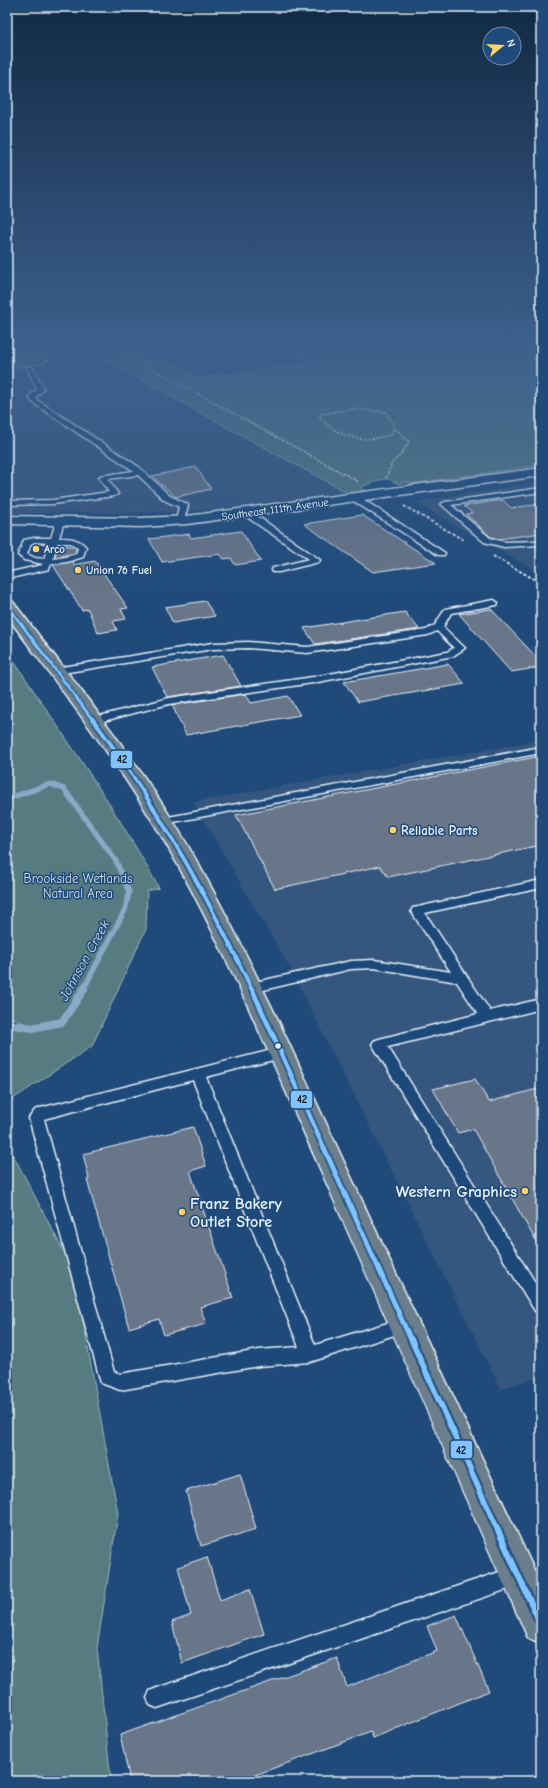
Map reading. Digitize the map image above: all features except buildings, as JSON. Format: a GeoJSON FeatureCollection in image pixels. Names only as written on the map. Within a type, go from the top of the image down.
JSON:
{"type":"FeatureCollection","features":[{"type":"Feature","properties":{"kind":"main road"},"geometry":{"type":"LineString","coordinates":[[7,605],[124,762],[163,821],[200,886],[251,988],[541,1625]]}},
{"type":"Feature","properties":{"kind":"street","name":"Southeast 111th Avenue"},"geometry":{"type":"LineString","coordinates":[[7,520],[60,520],[134,523],[180,521],[541,472]]}},
{"type":"Feature","properties":{"kind":"lane"},"geometry":{"type":"LineString","coordinates":[[70,425],[140,472],[167,498],[184,506],[180,521]]}},
{"type":"Feature","properties":{"kind":"lane"},"geometry":{"type":"LineString","coordinates":[[7,503],[53,502],[114,494],[103,478],[140,472]]}},
{"type":"Feature","properties":{"kind":"lane"},"geometry":{"type":"LineString","coordinates":[[541,490],[445,504],[487,540],[504,545],[541,543]]}},
{"type":"Feature","properties":{"kind":"lane"},"geometry":{"type":"LineString","coordinates":[[355,498],[441,553]]}},
{"type":"Feature","properties":{"kind":"lane"},"geometry":{"type":"LineString","coordinates":[[247,513],[316,560],[276,570]]}},
{"type":"Feature","properties":{"kind":"lane"},"geometry":{"type":"LineString","coordinates":[[7,576],[46,567],[60,520]]}},
{"type":"Feature","properties":{"kind":"lane"},"geometry":{"type":"LineString","coordinates":[[34,540],[73,541],[82,546],[80,555],[75,559],[47,562],[26,558],[22,555],[27,542],[34,540]]}},
{"type":"Feature","properties":{"kind":"lane"},"geometry":{"type":"LineString","coordinates":[[56,671],[213,646],[248,645],[307,650],[327,648],[428,632],[438,626],[448,611],[494,603]]}},
{"type":"Feature","properties":{"kind":"lane"},"geometry":{"type":"LineString","coordinates":[[92,721],[169,701],[313,680],[450,654],[460,648],[438,626]]}},
{"type":"Feature","properties":{"kind":"lane"},"geometry":{"type":"LineString","coordinates":[[163,821],[541,750]]}},
{"type":"Feature","properties":{"kind":"lane"},"geometry":{"type":"LineString","coordinates":[[487,1017],[417,911],[541,884]]}},
{"type":"Feature","properties":{"kind":"lane"},"geometry":{"type":"LineString","coordinates":[[251,988],[351,965],[366,964],[400,967],[461,978]]}},
{"type":"Feature","properties":{"kind":"lane"},"geometry":{"type":"LineString","coordinates":[[541,1004],[379,1044],[541,1306]]}},
{"type":"Feature","properties":{"kind":"lane"},"geometry":{"type":"LineString","coordinates":[[280,1053],[40,1114],[36,1118],[107,1377],[120,1382],[259,1358],[310,1354],[404,1325]]}},
{"type":"Feature","properties":{"kind":"lane"},"geometry":{"type":"LineString","coordinates":[[198,1074],[310,1354]]}},
{"type":"Feature","properties":{"kind":"lane"},"geometry":{"type":"LineString","coordinates":[[157,1698],[519,1576]]}},
{"type":"Feature","properties":{"kind":"path"},"geometry":{"type":"LineString","coordinates":[[256,425],[363,484]]}},
{"type":"Feature","properties":{"kind":"path"},"geometry":{"type":"LineString","coordinates":[[328,425],[348,437],[372,440],[392,434],[394,428],[409,442],[400,456],[392,463],[386,480]]}},
{"type":"Feature","properties":{"kind":"shaded area"},"geometry":{"type":"Polygon","coordinates":[[[7,425],[221,425],[348,493],[240,507],[187,512],[7,513],[7,425]]]}},
{"type":"Feature","properties":{"kind":"shaded area"},"geometry":{"type":"Polygon","coordinates":[[[541,482],[541,574],[415,502],[541,482]]]}},
{"type":"Feature","properties":{"kind":"shaded area"},"geometry":{"type":"Polygon","coordinates":[[[541,740],[541,1376],[501,1389],[291,970],[193,802],[541,740]]]}},
{"type":"Feature","properties":{"kind":"green space"},"geometry":{"type":"Polygon","coordinates":[[[224,425],[541,425],[541,465],[410,484],[409,482],[399,484],[389,479],[380,480],[361,487],[367,491],[348,493],[224,425]]]}},
{"type":"Feature","properties":{"kind":"green space","name":"Brookside Wetlands Natural Area"},"geometry":{"type":"Polygon","coordinates":[[[7,651],[105,797],[142,857],[159,888],[147,891],[146,929],[92,1046],[7,1103],[7,1027],[29,1025],[7,1016],[7,651]]]}},
{"type":"Feature","properties":{"kind":"green space"},"geometry":{"type":"Polygon","coordinates":[[[7,1143],[74,1271],[118,1514],[97,1648],[111,1781],[7,1781],[7,1143]]]}},
{"type":"Feature","properties":{"kind":"waterway","name":"Johnson Creek"},"geometry":{"type":"LineString","coordinates":[[7,799],[50,784],[64,789],[116,861],[129,892],[125,910],[83,990]]}},
{"type":"Feature","properties":{"kind":"waterway","name":"Johnson Creek"},"geometry":{"type":"LineString","coordinates":[[7,1024],[32,1028],[62,1022],[84,989]]}},
{"type":"Feature","properties":{"kind":"transit line","name":"42"},"geometry":{"type":"LineString","coordinates":[[7,605],[130,771],[163,822],[209,904],[264,1016],[541,1625]]}},
{"type":"Feature","properties":{"kind":"place","name":"Arco"},"geometry":{"type":"Point","coordinates":[36,549]}},
{"type":"Feature","properties":{"kind":"place","name":"Union 76 Fuel"},"geometry":{"type":"Point","coordinates":[78,570]}},
{"type":"Feature","properties":{"kind":"place","name":"Reliable Parts"},"geometry":{"type":"Point","coordinates":[393,830]}},
{"type":"Feature","properties":{"kind":"place","name":"Western Graphics"},"geometry":{"type":"Point","coordinates":[525,1191]}},
{"type":"Feature","properties":{"kind":"place","name":"Franz Bakery Outlet Store"},"geometry":{"type":"Point","coordinates":[182,1212]}}]}
